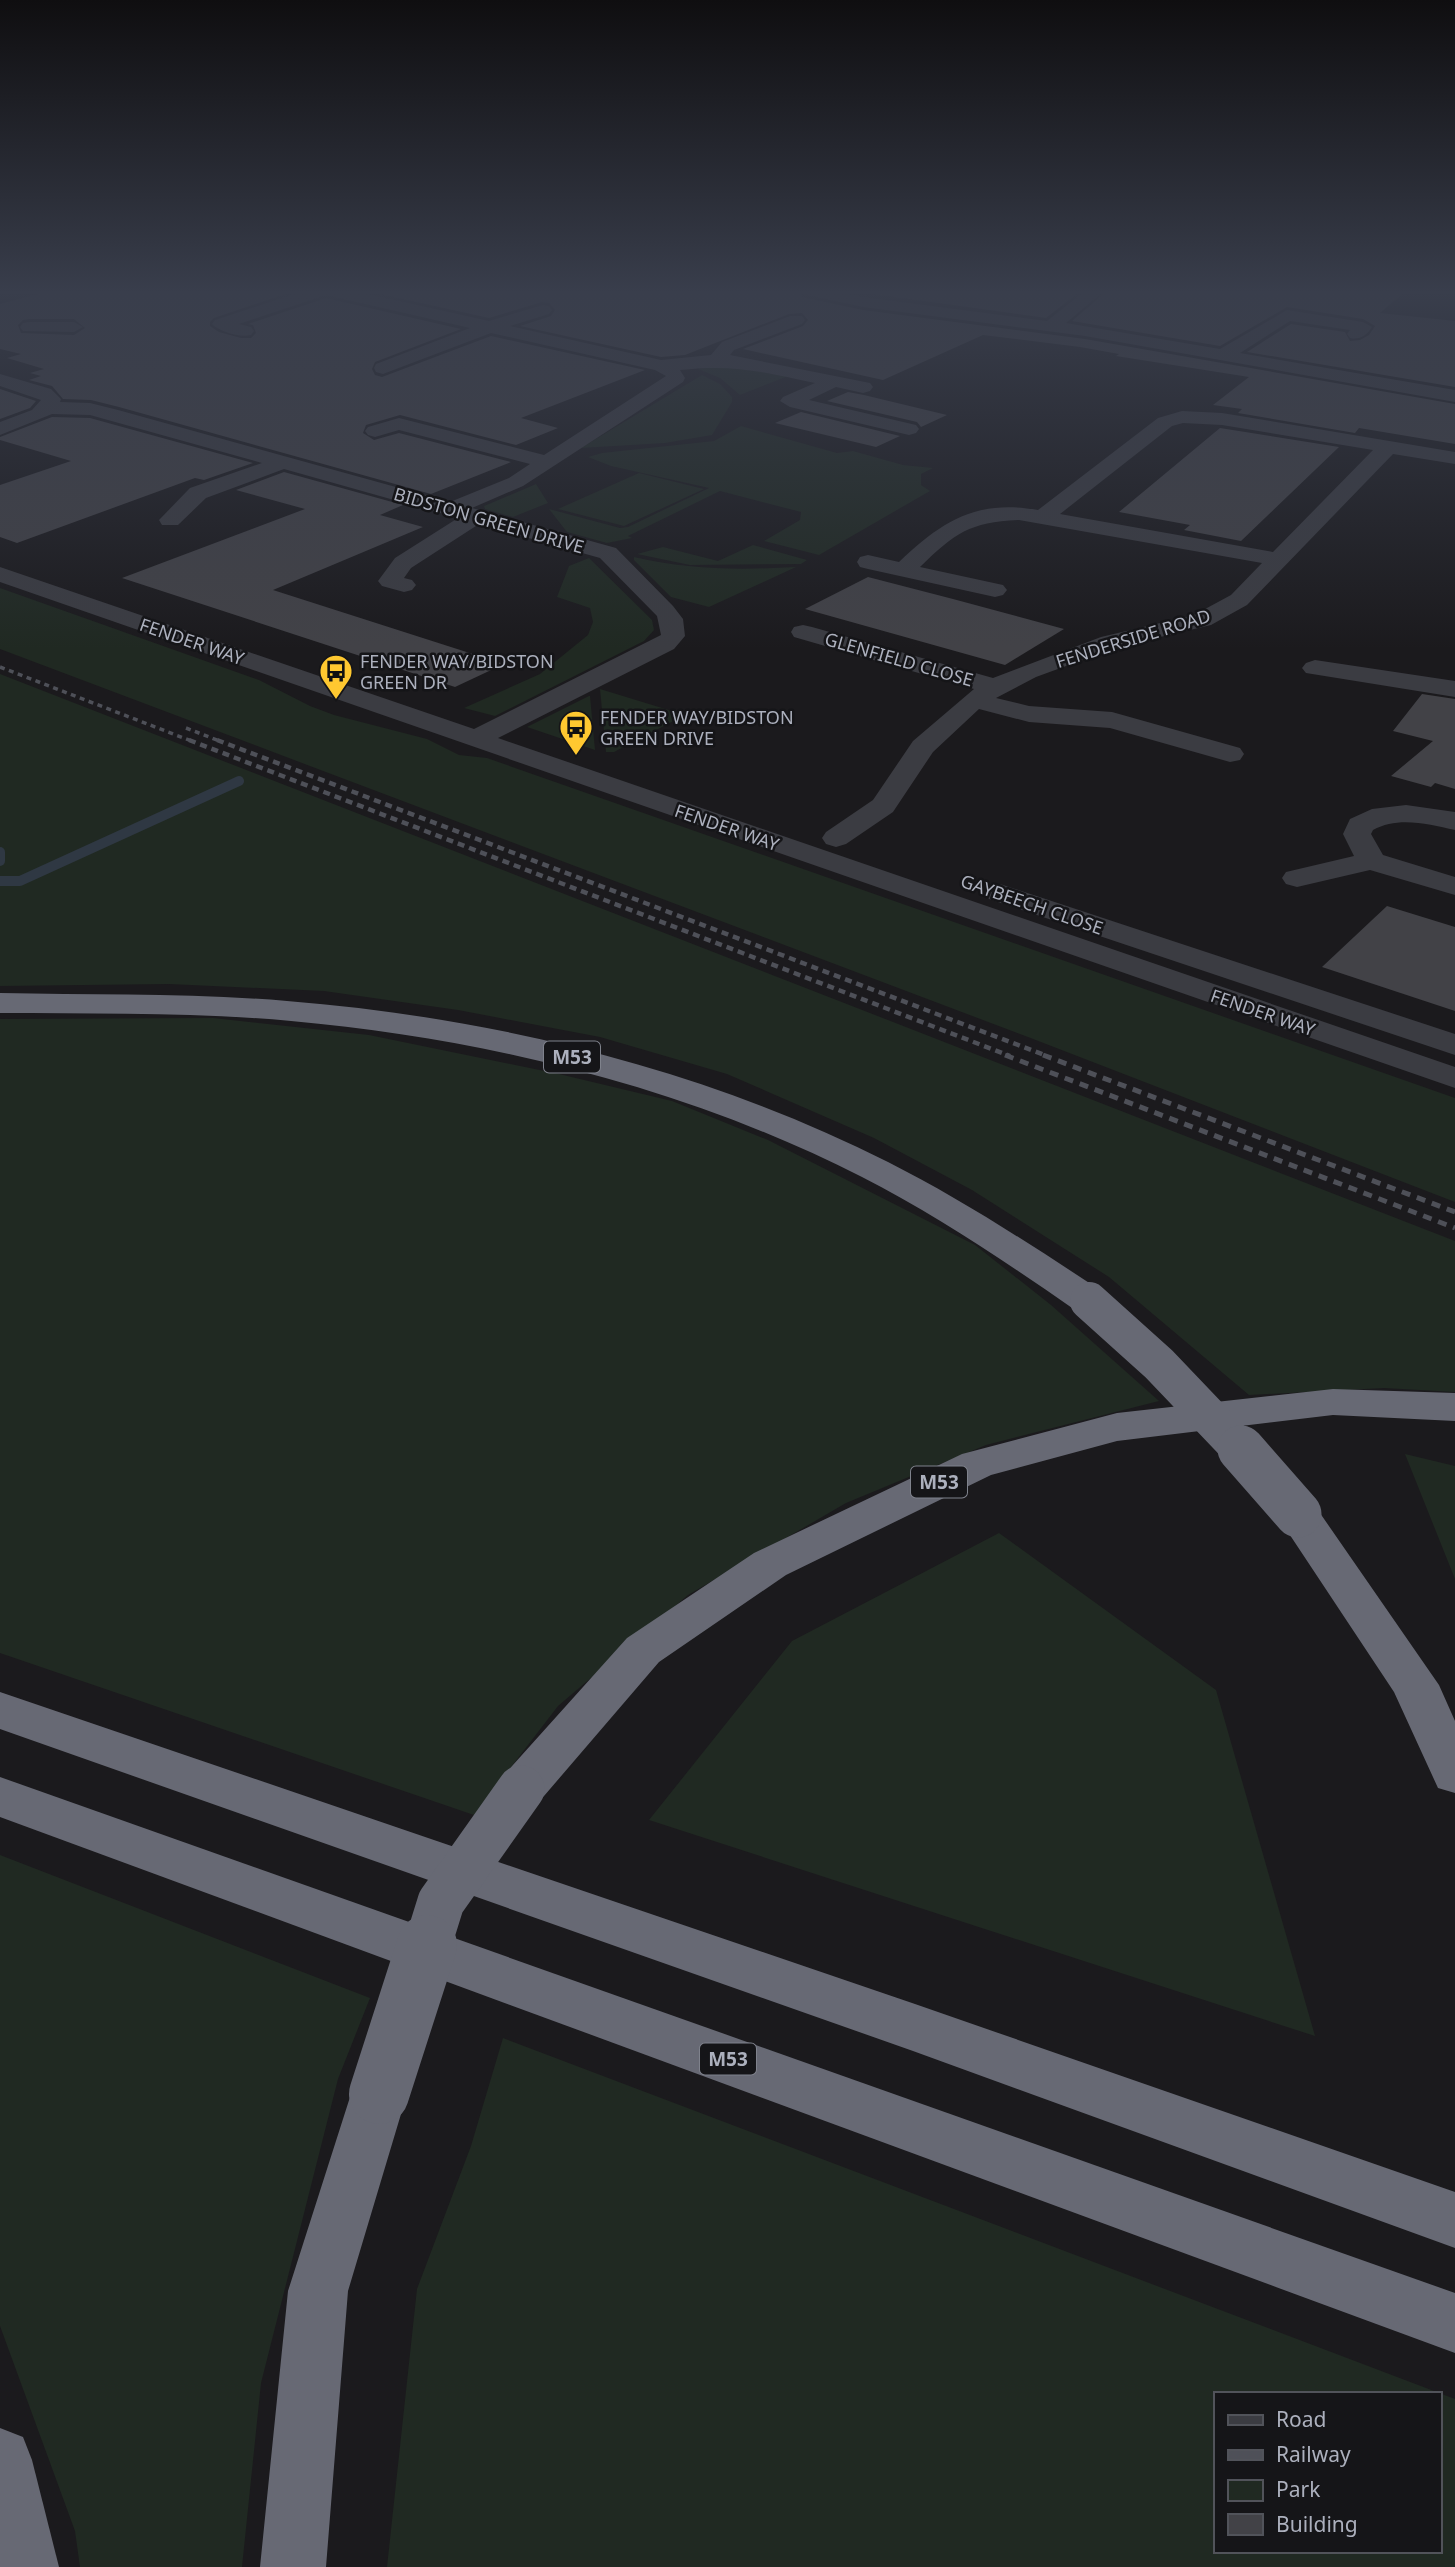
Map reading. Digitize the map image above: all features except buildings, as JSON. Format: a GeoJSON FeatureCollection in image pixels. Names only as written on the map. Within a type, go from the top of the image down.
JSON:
{"type":"FeatureCollection","features":[{"type":"Feature","properties":{"kind":"highway","name":"M53"},"geometry":{"type":"LineString","coordinates":[[0,1003],[199,1007],[328,1014],[451,1032],[584,1060],[753,1115],[873,1168],[980,1229],[1089,1301],[1160,1364],[1209,1414],[1298,1514],[1415,1685],[1455,1774]]}},
{"type":"Feature","properties":{"kind":"highway","name":"M53"},"geometry":{"type":"LineString","coordinates":[[293,2567],[318,2291],[441,1902],[521,1788],[643,1650],[770,1564],[977,1464],[1116,1427],[1333,1402],[1455,1407]]}},
{"type":"Feature","properties":{"kind":"highway"},"geometry":{"type":"LineString","coordinates":[[0,1710],[915,2028],[1455,2220]]}},
{"type":"Feature","properties":{"kind":"highway","name":"M53"},"geometry":{"type":"LineString","coordinates":[[0,1797],[1455,2323]]}},
{"type":"Feature","properties":{"kind":"highway"},"geometry":{"type":"LineString","coordinates":[[0,2460],[26,2567]]}},
{"type":"Feature","properties":{"kind":"street"},"geometry":{"type":"LineString","coordinates":[[0,429],[45,410]]}},
{"type":"Feature","properties":{"kind":"street","name":"BIDSTON GREEN DRIVE"},"geometry":{"type":"LineString","coordinates":[[86,410],[111,414],[608,553],[671,619],[673,636],[665,644],[475,739]]}},
{"type":"Feature","properties":{"kind":"street"},"geometry":{"type":"LineString","coordinates":[[452,509],[516,482],[629,410]]}},
{"type":"Feature","properties":{"kind":"street"},"geometry":{"type":"LineString","coordinates":[[827,410],[909,429]]}},
{"type":"Feature","properties":{"kind":"street"},"geometry":{"type":"LineString","coordinates":[[887,424],[916,410]]}},
{"type":"Feature","properties":{"kind":"street"},"geometry":{"type":"LineString","coordinates":[[1042,517],[1171,419],[1197,416],[1222,419],[1455,458]]}},
{"type":"Feature","properties":{"kind":"street"},"geometry":{"type":"LineString","coordinates":[[374,431],[399,424],[548,462]]}},
{"type":"Feature","properties":{"kind":"street","name":"FENDERSIDE ROAD"},"geometry":{"type":"LineString","coordinates":[[836,838],[883,806],[923,747],[985,693],[1027,672],[1110,642],[1202,620],[1239,600],[1388,447]]}},
{"type":"Feature","properties":{"kind":"street"},"geometry":{"type":"LineString","coordinates":[[170,520],[198,493],[284,462]]}},
{"type":"Feature","properties":{"kind":"street"},"geometry":{"type":"LineString","coordinates":[[904,569],[925,549],[967,520],[988,514],[1019,513],[1277,559]]}},
{"type":"Feature","properties":{"kind":"street"},"geometry":{"type":"LineString","coordinates":[[404,585],[390,581],[403,564],[442,535],[476,516]]}},
{"type":"Feature","properties":{"kind":"street"},"geometry":{"type":"LineString","coordinates":[[868,562],[995,590]]}},
{"type":"Feature","properties":{"kind":"street","name":"FENDER WAY"},"geometry":{"type":"LineString","coordinates":[[0,574],[1455,1078]]}},
{"type":"Feature","properties":{"kind":"street","name":"GLENFIELD CLOSE"},"geometry":{"type":"LineString","coordinates":[[803,632],[985,693],[1029,714],[1112,720],[1230,754]]}},
{"type":"Feature","properties":{"kind":"street"},"geometry":{"type":"LineString","coordinates":[[1315,668],[1455,689]]}},
{"type":"Feature","properties":{"kind":"street","name":"GAYBEECH CLOSE"},"geometry":{"type":"LineString","coordinates":[[610,761],[1455,1045]]}},
{"type":"Feature","properties":{"kind":"street"},"geometry":{"type":"LineString","coordinates":[[674,809],[703,793]]}},
{"type":"Feature","properties":{"kind":"street"},"geometry":{"type":"LineString","coordinates":[[1371,861],[1357,834],[1360,825],[1371,818],[1420,813],[1455,821]]}},
{"type":"Feature","properties":{"kind":"street"},"geometry":{"type":"LineString","coordinates":[[1297,878],[1371,861],[1455,886]]}},
{"type":"Feature","properties":{"kind":"green space"},"geometry":{"type":"Polygon","coordinates":[[[644,410],[727,410],[712,435],[665,443],[581,448],[644,410]]]}},
{"type":"Feature","properties":{"kind":"green space"},"geometry":{"type":"Polygon","coordinates":[[[741,426],[837,453],[853,451],[903,465],[933,468],[921,474],[921,485],[930,491],[819,555],[764,541],[800,520],[801,512],[720,491],[628,536],[632,538],[607,543],[567,532],[549,509],[620,528],[628,527],[709,488],[611,466],[588,457],[602,453],[714,441],[741,426]]]}},
{"type":"Feature","properties":{"kind":"green space"},"geometry":{"type":"Polygon","coordinates":[[[639,473],[704,489],[624,526],[558,509],[639,473]]]}},
{"type":"Feature","properties":{"kind":"green space"},"geometry":{"type":"Polygon","coordinates":[[[536,484],[548,503],[513,517],[485,509],[484,506],[536,484]]]}},
{"type":"Feature","properties":{"kind":"green space"},"geometry":{"type":"Polygon","coordinates":[[[753,545],[807,560],[801,564],[690,565],[637,554],[663,547],[718,561],[753,545]]]}},
{"type":"Feature","properties":{"kind":"green space"},"geometry":{"type":"Polygon","coordinates":[[[634,557],[715,568],[796,567],[709,607],[671,597],[634,557]]]}},
{"type":"Feature","properties":{"kind":"green space"},"geometry":{"type":"Polygon","coordinates":[[[589,558],[652,620],[654,630],[644,641],[495,716],[464,708],[540,674],[588,635],[593,622],[590,608],[557,597],[569,566],[589,558]]]}},
{"type":"Feature","properties":{"kind":"green space"},"geometry":{"type":"Polygon","coordinates":[[[0,588],[259,680],[334,715],[427,739],[459,755],[487,758],[1455,1098],[1455,1202],[1028,1037],[0,649],[0,588]]]}},
{"type":"Feature","properties":{"kind":"green space"},"geometry":{"type":"Polygon","coordinates":[[[0,674],[1455,1241],[1455,1392],[1384,1388],[1249,1395],[1109,1277],[972,1190],[874,1138],[727,1074],[600,1037],[458,1010],[324,991],[169,984],[0,986],[0,674]]]}},
{"type":"Feature","properties":{"kind":"green space"},"geometry":{"type":"Polygon","coordinates":[[[600,689],[685,715],[614,752],[606,752],[600,689]]]}},
{"type":"Feature","properties":{"kind":"green space"},"geometry":{"type":"Polygon","coordinates":[[[589,696],[595,750],[527,727],[589,696]]]}},
{"type":"Feature","properties":{"kind":"green space"},"geometry":{"type":"Polygon","coordinates":[[[213,1018],[369,1035],[559,1074],[672,1101],[768,1140],[975,1245],[1051,1305],[1159,1401],[986,1445],[846,1503],[688,1595],[558,1706],[474,1815],[0,1653],[0,1019],[213,1018]]]}},
{"type":"Feature","properties":{"kind":"green space"},"geometry":{"type":"Polygon","coordinates":[[[1405,1454],[1455,1466],[1455,1579],[1405,1454]]]}},
{"type":"Feature","properties":{"kind":"green space"},"geometry":{"type":"Polygon","coordinates":[[[999,1533],[1216,1690],[1315,2036],[649,1820],[792,1641],[999,1533]]]}},
{"type":"Feature","properties":{"kind":"green space"},"geometry":{"type":"Polygon","coordinates":[[[0,1855],[370,1998],[338,2079],[261,2383],[242,2567],[80,2567],[75,2531],[0,2326],[0,1855]]]}},
{"type":"Feature","properties":{"kind":"green space"},"geometry":{"type":"Polygon","coordinates":[[[503,2038],[1437,2392],[1214,2392],[1214,2553],[1441,2553],[1441,2394],[1455,2399],[1455,2567],[387,2567],[417,2289],[471,2146],[503,2038]]]}},
{"type":"Feature","properties":{"kind":"waterway"},"geometry":{"type":"LineString","coordinates":[[0,881],[20,881],[239,781]]}},
{"type":"Feature","properties":{"kind":"waterway"},"geometry":{"type":"LineString","coordinates":[[0,852],[0,861]]}},
{"type":"Feature","properties":{"kind":"railway"},"geometry":{"type":"LineString","coordinates":[[0,667],[194,742]]}},
{"type":"Feature","properties":{"kind":"railway"},"geometry":{"type":"LineString","coordinates":[[186,728],[222,742]]}},
{"type":"Feature","properties":{"kind":"railway"},"geometry":{"type":"LineString","coordinates":[[189,740],[1010,1056]]}},
{"type":"Feature","properties":{"kind":"railway"},"geometry":{"type":"LineString","coordinates":[[217,740],[1047,1056]]}},
{"type":"Feature","properties":{"kind":"railway"},"geometry":{"type":"LineString","coordinates":[[1005,1055],[1455,1228]]}},
{"type":"Feature","properties":{"kind":"railway"},"geometry":{"type":"LineString","coordinates":[[1043,1055],[1455,1212]]}},
{"type":"Feature","properties":{"kind":"place","name":"FENDER WAY/BIDSTON GREEN DR"},"geometry":{"type":"Point","coordinates":[336,701]}},
{"type":"Feature","properties":{"kind":"place","name":"FENDER WAY/BIDSTON GREEN DRIVE"},"geometry":{"type":"Point","coordinates":[576,757]}}]}
